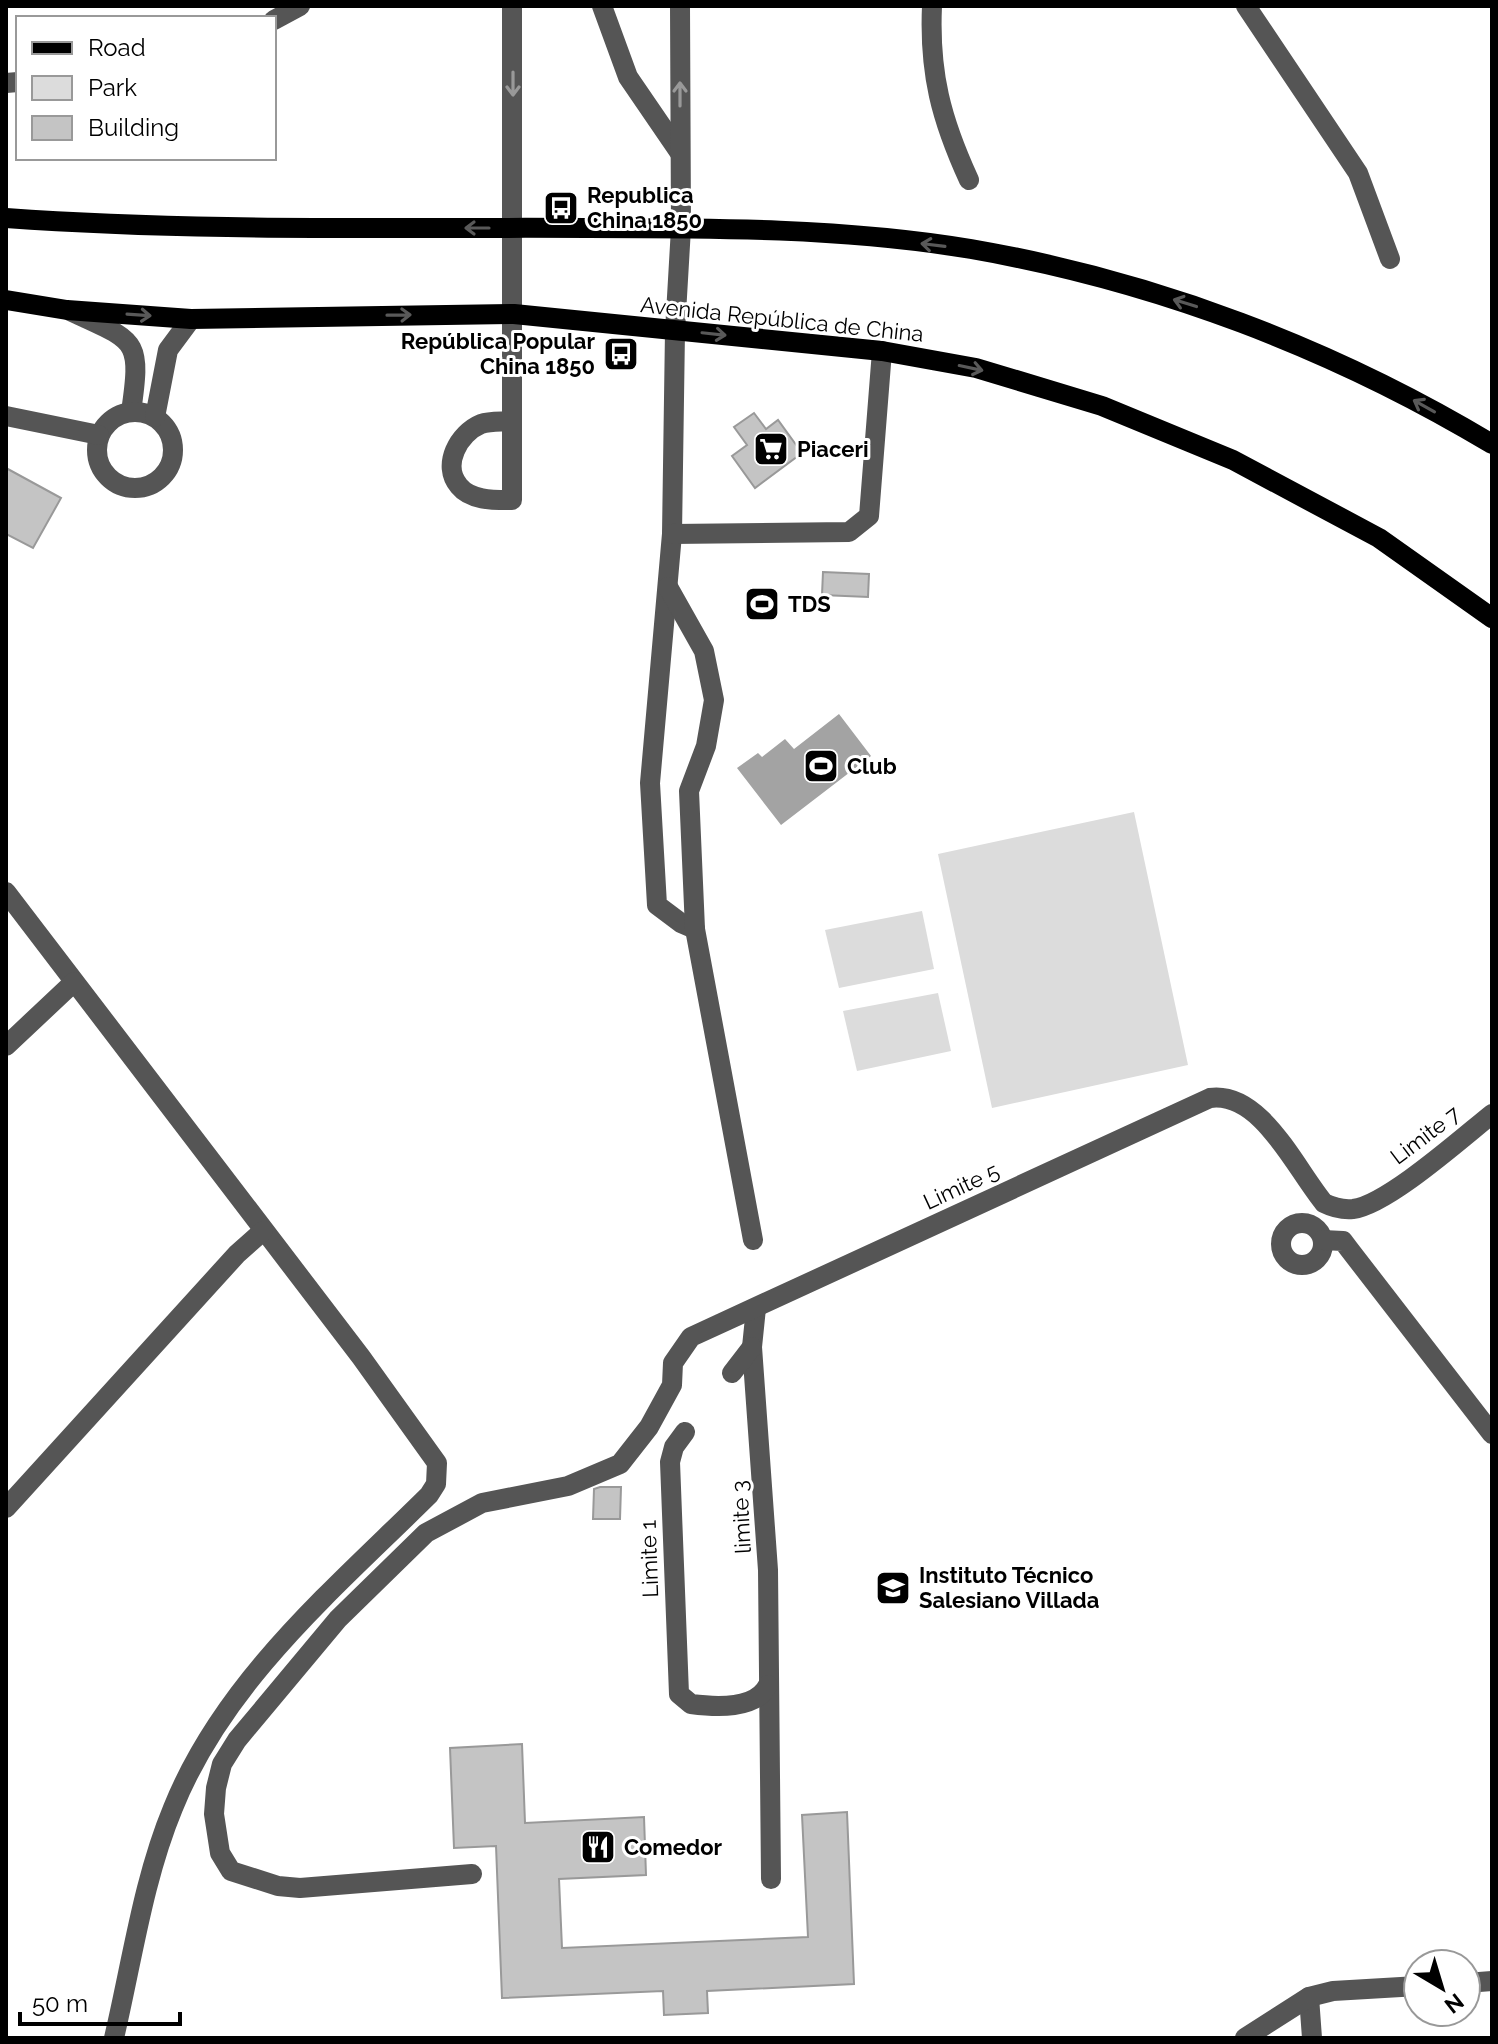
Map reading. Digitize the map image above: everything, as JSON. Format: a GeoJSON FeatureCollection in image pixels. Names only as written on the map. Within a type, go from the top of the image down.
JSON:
{"type":"FeatureCollection","features":[{"type":"Feature","properties":{"kind":"main road"},"geometry":{"type":"LineString","coordinates":[[6,218],[123,227],[681,228],[902,241],[967,249],[1093,275],[1267,332],[1364,374],[1492,444]]}},
{"type":"Feature","properties":{"kind":"main road","name":"Avenida República de China"},"geometry":{"type":"LineString","coordinates":[[6,300],[67,310],[191,319],[514,314],[882,351],[976,368],[1074,398],[1233,460],[1379,538],[1492,618]]}},
{"type":"Feature","properties":{"kind":"street"},"geometry":{"type":"LineString","coordinates":[[273,15],[300,6]]}},
{"type":"Feature","properties":{"kind":"street"},"geometry":{"type":"LineString","coordinates":[[512,6],[512,421]]}},
{"type":"Feature","properties":{"kind":"street"},"geometry":{"type":"LineString","coordinates":[[602,6],[628,77],[680,153]]}},
{"type":"Feature","properties":{"kind":"street"},"geometry":{"type":"LineString","coordinates":[[665,6],[680,28]]}},
{"type":"Feature","properties":{"kind":"street"},"geometry":{"type":"LineString","coordinates":[[680,6],[681,228],[675,331],[672,534],[650,783],[657,905],[695,929]]}},
{"type":"Feature","properties":{"kind":"street"},"geometry":{"type":"LineString","coordinates":[[932,6],[931,49],[937,94],[942,117],[969,180]]}},
{"type":"Feature","properties":{"kind":"street"},"geometry":{"type":"LineString","coordinates":[[1246,6],[1358,173],[1390,259]]}},
{"type":"Feature","properties":{"kind":"street"},"geometry":{"type":"LineString","coordinates":[[67,310],[125,337],[133,346],[137,370],[131,412]]}},
{"type":"Feature","properties":{"kind":"street"},"geometry":{"type":"LineString","coordinates":[[155,417],[168,350],[191,319]]}},
{"type":"Feature","properties":{"kind":"street"},"geometry":{"type":"LineString","coordinates":[[672,534],[849,532],[859,527],[869,516],[882,351]]}},
{"type":"Feature","properties":{"kind":"street"},"geometry":{"type":"LineString","coordinates":[[131,412],[155,417],[164,425],[173,448],[166,472],[146,486],[134,488],[111,480],[98,459],[99,435],[118,416],[131,412]]}},
{"type":"Feature","properties":{"kind":"street"},"geometry":{"type":"LineString","coordinates":[[6,416],[99,435]]}},
{"type":"Feature","properties":{"kind":"street"},"geometry":{"type":"LineString","coordinates":[[668,587],[704,651],[714,700],[706,746],[689,791],[695,929],[753,1240]]}},
{"type":"Feature","properties":{"kind":"street"},"geometry":{"type":"LineString","coordinates":[[6,892],[437,1463],[436,1484],[429,1495],[272,1653],[211,1732],[181,1788],[157,1855],[114,2038]]}},
{"type":"Feature","properties":{"kind":"street"},"geometry":{"type":"LineString","coordinates":[[6,1046],[74,982]]}},
{"type":"Feature","properties":{"kind":"street","name":"Limite 5"},"geometry":{"type":"LineString","coordinates":[[472,1874],[300,1888],[278,1886],[231,1871],[220,1853],[214,1814],[222,1764],[259,1712],[338,1619],[426,1533],[482,1503],[568,1486],[620,1464],[649,1427],[672,1385],[673,1363],[679,1349],[691,1337],[1187,1108],[1227,1096],[1240,1101],[1259,1116],[1316,1193]]}},
{"type":"Feature","properties":{"kind":"street","name":"Limite 7"},"geometry":{"type":"LineString","coordinates":[[1316,1193],[1336,1209],[1355,1209],[1387,1193],[1492,1114]]}},
{"type":"Feature","properties":{"kind":"street"},"geometry":{"type":"LineString","coordinates":[[6,1508],[216,1277],[263,1231]]}},
{"type":"Feature","properties":{"kind":"street"},"geometry":{"type":"LineString","coordinates":[[1323,1240],[1343,1241],[1492,1434]]}},
{"type":"Feature","properties":{"kind":"street","name":"limite 3"},"geometry":{"type":"LineString","coordinates":[[756,1308],[752,1347],[768,1570],[771,1879]]}},
{"type":"Feature","properties":{"kind":"street"},"geometry":{"type":"LineString","coordinates":[[732,1373],[752,1347]]}},
{"type":"Feature","properties":{"kind":"street","name":"Limite 1"},"geometry":{"type":"LineString","coordinates":[[685,1432],[674,1447],[670,1462],[677,1689],[691,1704],[707,1706],[753,1701],[768,1685]]}},
{"type":"Feature","properties":{"kind":"street"},"geometry":{"type":"LineString","coordinates":[[1245,2038],[1309,1997],[1333,1991],[1402,1987]]}},
{"type":"Feature","properties":{"kind":"street"},"geometry":{"type":"LineString","coordinates":[[1309,1997],[1312,2038]]}},
{"type":"Feature","properties":{"kind":"green space"},"geometry":{"type":"Polygon","coordinates":[[[1134,812],[1188,1065],[992,1108],[938,854],[1134,812]]]}},
{"type":"Feature","properties":{"kind":"green space"},"geometry":{"type":"Polygon","coordinates":[[[922,911],[934,969],[839,988],[825,930],[922,911]]]}},
{"type":"Feature","properties":{"kind":"green space"},"geometry":{"type":"Polygon","coordinates":[[[938,993],[951,1051],[857,1071],[843,1011],[938,993]]]}},
{"type":"Feature","properties":{"kind":"shaded area"},"geometry":{"type":"Polygon","coordinates":[[[839,714],[871,756],[781,825],[737,768],[758,753],[762,757],[785,739],[794,749],[839,714]]]}},
{"type":"Feature","properties":{"kind":"building","name":"Piaceri"},"geometry":{"type":"Polygon","coordinates":[[[754,413],[766,429],[778,420],[802,453],[755,488],[732,456],[747,445],[734,427],[754,413]]]}},
{"type":"Feature","properties":{"kind":"building"},"geometry":{"type":"Polygon","coordinates":[[[6,468],[61,498],[33,548],[6,534],[6,468]]]}},
{"type":"Feature","properties":{"kind":"building"},"geometry":{"type":"Polygon","coordinates":[[[823,572],[869,574],[868,597],[822,595],[823,572]]]}},
{"type":"Feature","properties":{"kind":"building"},"geometry":{"type":"Polygon","coordinates":[[[621,1487],[620,1519],[593,1519],[594,1489],[621,1487]]]}},
{"type":"Feature","properties":{"kind":"building"},"geometry":{"type":"Polygon","coordinates":[[[522,1744],[525,1823],[644,1817],[646,1875],[559,1879],[562,1948],[808,1937],[802,1815],[847,1812],[854,1984],[707,1991],[708,2013],[664,2015],[663,1991],[502,1998],[496,1846],[454,1848],[450,1748],[522,1744]]]}},
{"type":"Feature","properties":{"kind":"place","name":"Republica China 1850"},"geometry":{"type":"Point","coordinates":[561,208]}},
{"type":"Feature","properties":{"kind":"place","name":"República Popular China 1850"},"geometry":{"type":"Point","coordinates":[621,354]}},
{"type":"Feature","properties":{"kind":"place","name":"Piaceri"},"geometry":{"type":"Point","coordinates":[771,449]}},
{"type":"Feature","properties":{"kind":"place","name":"TDS"},"geometry":{"type":"Point","coordinates":[762,604]}},
{"type":"Feature","properties":{"kind":"place","name":"Club"},"geometry":{"type":"Point","coordinates":[821,766]}},
{"type":"Feature","properties":{"kind":"place","name":"Instituto Técnico Salesiano Villada"},"geometry":{"type":"Point","coordinates":[893,1588]}},
{"type":"Feature","properties":{"kind":"place","name":"Comedor"},"geometry":{"type":"Point","coordinates":[598,1847]}}]}
